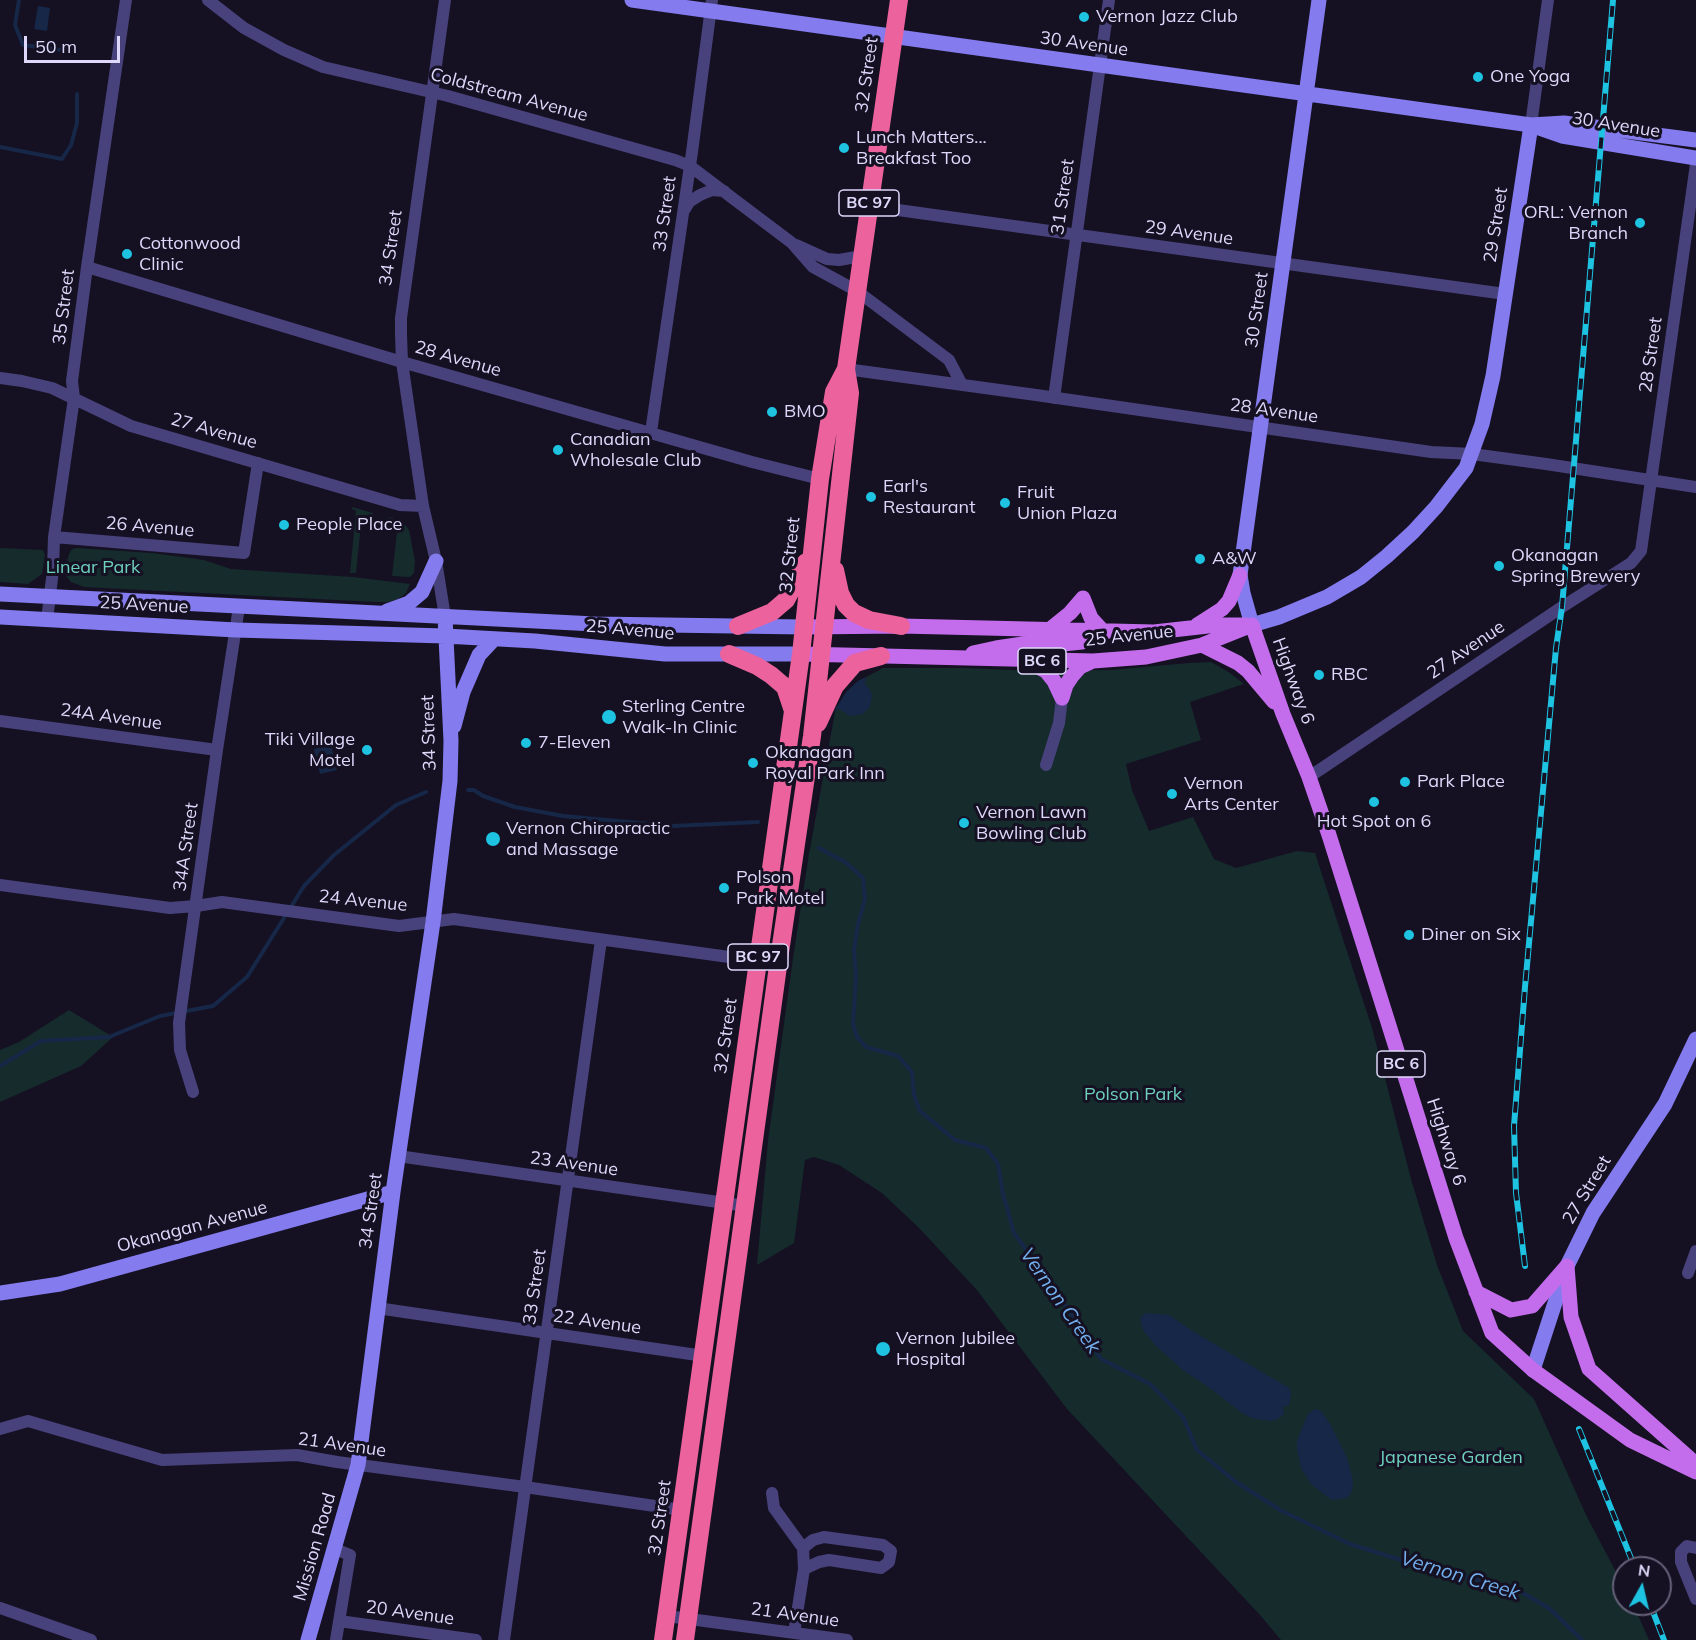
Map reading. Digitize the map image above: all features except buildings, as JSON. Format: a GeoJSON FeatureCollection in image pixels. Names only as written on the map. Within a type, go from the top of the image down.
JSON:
{"type":"FeatureCollection","features":[{"type":"Feature","properties":{"kind":"highway","name":"32 Street"},"geometry":{"type":"LineString","coordinates":[[685,1640],[812,736],[850,393],[846,369],[899,0]]}},
{"type":"Feature","properties":{"kind":"highway","name":"32 Street"},"geometry":{"type":"LineString","coordinates":[[663,1640],[801,654],[820,479],[834,392],[846,369]]}},
{"type":"Feature","properties":{"kind":"highway"},"geometry":{"type":"LineString","coordinates":[[738,626],[772,612],[786,600],[812,550]]}},
{"type":"Feature","properties":{"kind":"highway"},"geometry":{"type":"LineString","coordinates":[[832,554],[840,593],[846,606],[854,613],[869,620],[901,626]]}},
{"type":"Feature","properties":{"kind":"highway"},"geometry":{"type":"LineString","coordinates":[[729,654],[757,666],[785,687],[793,710]]}},
{"type":"Feature","properties":{"kind":"highway"},"geometry":{"type":"LineString","coordinates":[[812,736],[835,686],[855,663],[881,656]]}},
{"type":"Feature","properties":{"kind":"main road"},"geometry":{"type":"LineString","coordinates":[[1195,627],[1222,609],[1229,601],[1240,575]]}},
{"type":"Feature","properties":{"kind":"main road"},"geometry":{"type":"LineString","coordinates":[[956,658],[1023,644],[1082,642],[1102,630],[1091,618],[1083,598],[1071,613],[1049,630]]}},
{"type":"Feature","properties":{"kind":"main road","name":"25 Avenue"},"geometry":{"type":"LineString","coordinates":[[804,627],[901,626],[1154,632],[1217,625],[1252,625]]}},
{"type":"Feature","properties":{"kind":"main road","name":"25 Avenue"},"geometry":{"type":"LineString","coordinates":[[801,654],[1093,661],[1146,657],[1202,645],[1252,625]]}},
{"type":"Feature","properties":{"kind":"main road","name":"Highway 6"},"geometry":{"type":"LineString","coordinates":[[1252,625],[1329,835],[1456,1238],[1492,1333],[1533,1370],[1630,1440],[1696,1472]]}},
{"type":"Feature","properties":{"kind":"main road"},"geometry":{"type":"LineString","coordinates":[[1202,645],[1238,663],[1248,671],[1283,714]]}},
{"type":"Feature","properties":{"kind":"main road"},"geometry":{"type":"LineString","coordinates":[[1026,660],[1046,670],[1062,698]]}},
{"type":"Feature","properties":{"kind":"main road"},"geometry":{"type":"LineString","coordinates":[[1062,698],[1072,676],[1080,667],[1093,661]]}},
{"type":"Feature","properties":{"kind":"main road"},"geometry":{"type":"LineString","coordinates":[[1476,1292],[1511,1310],[1532,1306],[1567,1266]]}},
{"type":"Feature","properties":{"kind":"main road"},"geometry":{"type":"LineString","coordinates":[[1567,1266],[1571,1317],[1589,1369],[1696,1464]]}},
{"type":"Feature","properties":{"kind":"street","name":"35 Street"},"geometry":{"type":"LineString","coordinates":[[47,620],[54,537],[74,398],[72,381],[126,0]]}},
{"type":"Feature","properties":{"kind":"street","name":"Coldstream Avenue"},"geometry":{"type":"LineString","coordinates":[[208,0],[244,28],[284,50],[323,67],[432,92],[690,166],[792,243],[813,267],[857,291],[949,360],[962,385]]}},
{"type":"Feature","properties":{"kind":"street","name":"34 Street"},"geometry":{"type":"LineString","coordinates":[[358,1465],[377,1308],[433,922],[450,781],[451,741],[445,617],[436,561],[423,506],[402,362],[401,318],[445,0]]}},
{"type":"Feature","properties":{"kind":"street","name":"30 Avenue"},"geometry":{"type":"LineString","coordinates":[[632,0],[711,6],[894,37],[1531,125],[1562,136],[1696,158]]}},
{"type":"Feature","properties":{"kind":"street","name":"31 Street"},"geometry":{"type":"LineString","coordinates":[[1053,398],[1109,0]]}},
{"type":"Feature","properties":{"kind":"street","name":"30 Street"},"geometry":{"type":"LineString","coordinates":[[1252,625],[1240,575],[1319,0]]}},
{"type":"Feature","properties":{"kind":"street","name":"29 Street"},"geometry":{"type":"LineString","coordinates":[[1472,454],[1482,424],[1493,376],[1548,0]]}},
{"type":"Feature","properties":{"kind":"street","name":"33 Street"},"geometry":{"type":"LineString","coordinates":[[651,432],[711,6]]}},
{"type":"Feature","properties":{"kind":"street","name":"30 Avenue"},"geometry":{"type":"LineString","coordinates":[[1531,125],[1564,123],[1696,140]]}},
{"type":"Feature","properties":{"kind":"street"},"geometry":{"type":"LineString","coordinates":[[1525,166],[1537,142],[1548,136],[1562,136]]}},
{"type":"Feature","properties":{"kind":"street","name":"28 Street"},"geometry":{"type":"LineString","coordinates":[[1641,551],[1696,164]]}},
{"type":"Feature","properties":{"kind":"street"},"geometry":{"type":"LineString","coordinates":[[683,213],[690,202],[700,195],[712,190],[724,191]]}},
{"type":"Feature","properties":{"kind":"street","name":"29 Avenue"},"geometry":{"type":"LineString","coordinates":[[869,206],[1505,294]]}},
{"type":"Feature","properties":{"kind":"street","name":"Coldstream Avenue"},"geometry":{"type":"LineString","coordinates":[[792,243],[827,259],[839,260],[862,256]]}},
{"type":"Feature","properties":{"kind":"street","name":"28 Avenue"},"geometry":{"type":"LineString","coordinates":[[87,267],[402,362],[752,462],[820,479]]}},
{"type":"Feature","properties":{"kind":"street","name":"28 Avenue"},"geometry":{"type":"LineString","coordinates":[[846,369],[1431,452],[1472,454],[1564,466],[1696,487]]}},
{"type":"Feature","properties":{"kind":"street","name":"27 Avenue"},"geometry":{"type":"LineString","coordinates":[[0,378],[52,388],[131,426],[400,505],[423,506]]}},
{"type":"Feature","properties":{"kind":"street","name":"25 Avenue"},"geometry":{"type":"LineString","coordinates":[[1252,625],[1280,617],[1327,597],[1361,577],[1413,532],[1436,507],[1466,468],[1472,454]]}},
{"type":"Feature","properties":{"kind":"street","name":"26 Avenue"},"geometry":{"type":"LineString","coordinates":[[54,537],[244,553],[258,463]]}},
{"type":"Feature","properties":{"kind":"street","name":"27 Avenue"},"geometry":{"type":"LineString","coordinates":[[1309,777],[1562,606],[1631,563],[1641,551]]}},
{"type":"Feature","properties":{"kind":"street"},"geometry":{"type":"LineString","coordinates":[[378,613],[409,603],[422,592],[436,561]]}},
{"type":"Feature","properties":{"kind":"street","name":"25 Avenue"},"geometry":{"type":"LineString","coordinates":[[0,594],[595,624],[804,627]]}},
{"type":"Feature","properties":{"kind":"street","name":"34A Street"},"geometry":{"type":"LineString","coordinates":[[193,1092],[180,1050],[179,1023],[239,607]]}},
{"type":"Feature","properties":{"kind":"street","name":"25 Avenue"},"geometry":{"type":"LineString","coordinates":[[0,617],[236,630],[535,641],[665,654],[801,654]]}},
{"type":"Feature","properties":{"kind":"street"},"geometry":{"type":"LineString","coordinates":[[451,741],[466,684],[479,655],[494,639]]}},
{"type":"Feature","properties":{"kind":"street"},"geometry":{"type":"LineString","coordinates":[[1046,765],[1059,723],[1062,698]]}},
{"type":"Feature","properties":{"kind":"street","name":"24A Avenue"},"geometry":{"type":"LineString","coordinates":[[0,721],[217,750]]}},
{"type":"Feature","properties":{"kind":"street","name":"24 Avenue"},"geometry":{"type":"LineString","coordinates":[[0,885],[170,908],[222,902],[399,926],[454,919],[758,961]]}},
{"type":"Feature","properties":{"kind":"street","name":"33 Street"},"geometry":{"type":"LineString","coordinates":[[504,1640],[601,940]]}},
{"type":"Feature","properties":{"kind":"street","name":"27 Street"},"geometry":{"type":"LineString","coordinates":[[1533,1370],[1567,1266],[1593,1213],[1665,1104],[1696,1039]]}},
{"type":"Feature","properties":{"kind":"street","name":"23 Avenue"},"geometry":{"type":"LineString","coordinates":[[398,1156],[746,1206]]}},
{"type":"Feature","properties":{"kind":"street","name":"Okanagan Avenue"},"geometry":{"type":"LineString","coordinates":[[0,1293],[60,1284],[393,1192]]}},
{"type":"Feature","properties":{"kind":"street"},"geometry":{"type":"LineString","coordinates":[[1688,1273],[1696,1251]]}},
{"type":"Feature","properties":{"kind":"street","name":"22 Avenue"},"geometry":{"type":"LineString","coordinates":[[377,1308],[704,1356]]}},
{"type":"Feature","properties":{"kind":"street","name":"21 Avenue"},"geometry":{"type":"LineString","coordinates":[[0,1428],[28,1421],[162,1460],[297,1455],[682,1510]]}},
{"type":"Feature","properties":{"kind":"street","name":"Mission Road"},"geometry":{"type":"LineString","coordinates":[[308,1640],[358,1465]]}},
{"type":"Feature","properties":{"kind":"street"},"geometry":{"type":"LineString","coordinates":[[772,1492],[774,1508],[803,1548],[804,1569],[794,1633]]}},
{"type":"Feature","properties":{"kind":"street"},"geometry":{"type":"LineString","coordinates":[[803,1548],[813,1540],[824,1537],[883,1545],[891,1551],[889,1562],[881,1568],[829,1560],[804,1569]]}},
{"type":"Feature","properties":{"kind":"street"},"geometry":{"type":"LineString","coordinates":[[1696,1548],[1687,1546],[1681,1552],[1681,1562],[1696,1599]]}},
{"type":"Feature","properties":{"kind":"street"},"geometry":{"type":"LineString","coordinates":[[335,1550],[350,1555],[336,1640]]}},
{"type":"Feature","properties":{"kind":"street"},"geometry":{"type":"LineString","coordinates":[[0,1608],[91,1640]]}},
{"type":"Feature","properties":{"kind":"street","name":"21 Avenue"},"geometry":{"type":"LineString","coordinates":[[667,1616],[845,1640]]}},
{"type":"Feature","properties":{"kind":"street","name":"20 Avenue"},"geometry":{"type":"LineString","coordinates":[[339,1621],[476,1640]]}},
{"type":"Feature","properties":{"kind":"green space"},"geometry":{"type":"Polygon","coordinates":[[[352,507],[373,513],[372,516],[362,515],[356,573],[350,573],[356,511],[352,507]]]}},
{"type":"Feature","properties":{"kind":"green space"},"geometry":{"type":"Polygon","coordinates":[[[388,517],[402,521],[409,530],[415,561],[414,573],[410,577],[392,576],[398,523],[387,520],[388,517]]]}},
{"type":"Feature","properties":{"kind":"green space","name":"Linear Park"},"geometry":{"type":"Polygon","coordinates":[[[0,548],[43,550],[45,555],[42,574],[28,584],[0,582],[0,548]]]}},
{"type":"Feature","properties":{"kind":"green space","name":"Linear Park"},"geometry":{"type":"Polygon","coordinates":[[[72,549],[152,553],[204,560],[231,569],[353,577],[410,584],[406,593],[389,602],[84,587],[71,582],[64,573],[69,554],[72,549]]]}},
{"type":"Feature","properties":{"kind":"green space","name":"Polson Park"},"geometry":{"type":"Polygon","coordinates":[[[1211,662],[1244,684],[1190,702],[1201,740],[1126,764],[1132,790],[1149,831],[1193,817],[1214,859],[1236,868],[1297,851],[1315,853],[1372,1028],[1411,1179],[1437,1265],[1463,1331],[1534,1399],[1587,1517],[1612,1564],[1612,1616],[1638,1616],[1649,1640],[1281,1640],[1067,1409],[976,1289],[919,1228],[882,1193],[839,1165],[814,1157],[805,1160],[794,1243],[757,1265],[768,1141],[793,958],[836,707],[866,677],[883,668],[1111,670],[1211,662]]]}},
{"type":"Feature","properties":{"kind":"green space"},"geometry":{"type":"Polygon","coordinates":[[[69,1010],[113,1037],[81,1066],[0,1102],[0,1050],[19,1042],[69,1010]]]}},
{"type":"Feature","properties":{"kind":"water"},"geometry":{"type":"Polygon","coordinates":[[[38,6],[50,8],[47,31],[34,29],[38,6]]]}},
{"type":"Feature","properties":{"kind":"water"},"geometry":{"type":"Polygon","coordinates":[[[866,677],[865,684],[872,696],[868,709],[862,714],[850,716],[839,709],[834,712],[846,692],[866,677]]]}},
{"type":"Feature","properties":{"kind":"water"},"geometry":{"type":"Polygon","coordinates":[[[331,745],[337,770],[320,774],[314,749],[331,745]]]}},
{"type":"Feature","properties":{"kind":"water"},"geometry":{"type":"Polygon","coordinates":[[[1146,1313],[1169,1315],[1289,1388],[1290,1401],[1288,1406],[1285,1405],[1283,1408],[1283,1415],[1270,1421],[1252,1418],[1183,1370],[1156,1346],[1143,1330],[1140,1318],[1146,1313]]]}},
{"type":"Feature","properties":{"kind":"water"},"geometry":{"type":"Polygon","coordinates":[[[1315,1409],[1321,1411],[1330,1424],[1347,1458],[1353,1485],[1347,1498],[1332,1500],[1311,1484],[1301,1468],[1297,1441],[1308,1414],[1315,1409]]]}},
{"type":"Feature","properties":{"kind":"waterway"},"geometry":{"type":"LineString","coordinates":[[19,0],[15,25],[23,45],[62,50]]}},
{"type":"Feature","properties":{"kind":"waterway"},"geometry":{"type":"LineString","coordinates":[[0,147],[62,159],[71,145],[77,123],[77,94]]}},
{"type":"Feature","properties":{"kind":"waterway","name":"Vernon Creek"},"geometry":{"type":"LineString","coordinates":[[468,790],[474,790],[483,796],[515,807],[563,816],[672,826],[758,822]]}},
{"type":"Feature","properties":{"kind":"waterway","name":"Vernon Creek"},"geometry":{"type":"LineString","coordinates":[[0,1066],[41,1041],[109,1037],[160,1016],[213,1006],[247,977],[304,886],[334,855],[396,805],[426,792]]}},
{"type":"Feature","properties":{"kind":"waterway","name":"Vernon Creek"},"geometry":{"type":"LineString","coordinates":[[819,848],[845,862],[863,878],[865,899],[854,950],[856,977],[853,1024],[857,1037],[866,1047],[898,1056],[912,1072],[914,1095],[920,1111],[955,1140],[986,1148],[998,1164],[1003,1194],[1014,1233],[1101,1359],[1150,1384],[1183,1417],[1197,1450],[1236,1482],[1280,1510],[1350,1544],[1404,1561],[1518,1590],[1550,1609],[1582,1640]]}},
{"type":"Feature","properties":{"kind":"railway"},"geometry":{"type":"LineString","coordinates":[[1525,1266],[1516,1193],[1514,1126],[1556,648],[1562,607],[1613,0]]}},
{"type":"Feature","properties":{"kind":"railway"},"geometry":{"type":"LineString","coordinates":[[1579,1429],[1630,1556]]}},
{"type":"Feature","properties":{"kind":"railway"},"geometry":{"type":"LineString","coordinates":[[1655,1616],[1664,1640]]}},
{"type":"Feature","properties":{"kind":"place","name":"Vernon Jazz Club"},"geometry":{"type":"Point","coordinates":[1084,17]}},
{"type":"Feature","properties":{"kind":"place","name":"One Yoga"},"geometry":{"type":"Point","coordinates":[1478,77]}},
{"type":"Feature","properties":{"kind":"place","name":"Lunch Matters... Breakfast Too"},"geometry":{"type":"Point","coordinates":[844,148]}},
{"type":"Feature","properties":{"kind":"place","name":"ORL: Vernon Branch"},"geometry":{"type":"Point","coordinates":[1640,223]}},
{"type":"Feature","properties":{"kind":"place","name":"Cottonwood Clinic"},"geometry":{"type":"Point","coordinates":[127,254]}},
{"type":"Feature","properties":{"kind":"place","name":"BMO"},"geometry":{"type":"Point","coordinates":[772,412]}},
{"type":"Feature","properties":{"kind":"place","name":"Canadian Wholesale Club"},"geometry":{"type":"Point","coordinates":[558,450]}},
{"type":"Feature","properties":{"kind":"place","name":"Earl's Restaurant"},"geometry":{"type":"Point","coordinates":[871,497]}},
{"type":"Feature","properties":{"kind":"place","name":"Fruit Union Plaza"},"geometry":{"type":"Point","coordinates":[1005,503]}},
{"type":"Feature","properties":{"kind":"place","name":"People Place"},"geometry":{"type":"Point","coordinates":[284,525]}},
{"type":"Feature","properties":{"kind":"place","name":"A&W"},"geometry":{"type":"Point","coordinates":[1200,559]}},
{"type":"Feature","properties":{"kind":"place","name":"Okanagan Spring Brewery"},"geometry":{"type":"Point","coordinates":[1499,566]}},
{"type":"Feature","properties":{"kind":"place","name":"RBC"},"geometry":{"type":"Point","coordinates":[1319,675]}},
{"type":"Feature","properties":{"kind":"place","name":"Sterling Centre Walk-In Clinic"},"geometry":{"type":"Point","coordinates":[609,717]}},
{"type":"Feature","properties":{"kind":"place","name":"7-Eleven"},"geometry":{"type":"Point","coordinates":[526,743]}},
{"type":"Feature","properties":{"kind":"place","name":"Tiki Village Motel"},"geometry":{"type":"Point","coordinates":[367,750]}},
{"type":"Feature","properties":{"kind":"place","name":"Okanagan Royal Park Inn"},"geometry":{"type":"Point","coordinates":[753,763]}},
{"type":"Feature","properties":{"kind":"place","name":"Park Place"},"geometry":{"type":"Point","coordinates":[1405,782]}},
{"type":"Feature","properties":{"kind":"place","name":"Vernon Arts Center"},"geometry":{"type":"Point","coordinates":[1172,794]}},
{"type":"Feature","properties":{"kind":"place","name":"Hot Spot on 6"},"geometry":{"type":"Point","coordinates":[1374,802]}},
{"type":"Feature","properties":{"kind":"place","name":"Vernon Lawn Bowling Club"},"geometry":{"type":"Point","coordinates":[964,823]}},
{"type":"Feature","properties":{"kind":"place","name":"Vernon Chiropractic and Massage"},"geometry":{"type":"Point","coordinates":[493,839]}},
{"type":"Feature","properties":{"kind":"place","name":"Polson Park Motel"},"geometry":{"type":"Point","coordinates":[724,888]}},
{"type":"Feature","properties":{"kind":"place","name":"Diner on Six"},"geometry":{"type":"Point","coordinates":[1409,935]}},
{"type":"Feature","properties":{"kind":"place","name":"Vernon Jubilee Hospital"},"geometry":{"type":"Point","coordinates":[883,1349]}},
{"type":"Feature","properties":{"kind":"park label","name":"Japanese Garden"},"geometry":{"type":"Point","coordinates":[1451,1458]}}]}
